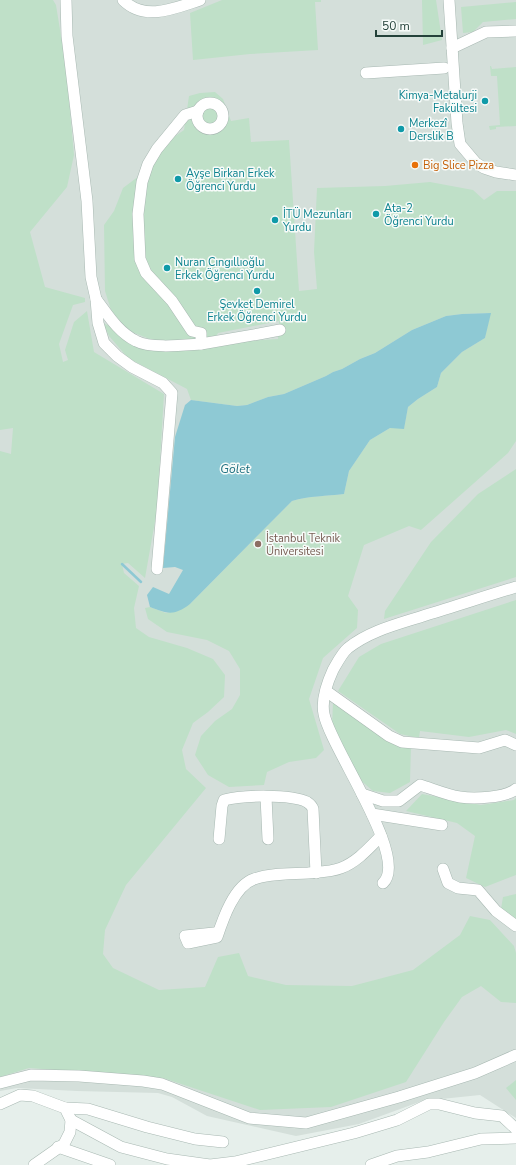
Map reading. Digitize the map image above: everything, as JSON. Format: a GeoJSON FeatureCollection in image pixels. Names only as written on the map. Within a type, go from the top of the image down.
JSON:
{"type":"FeatureCollection","features":[{"type":"Feature","properties":{"kind":"street"},"geometry":{"type":"LineString","coordinates":[[66,0],[67,36],[87,201],[91,277],[96,298],[98,323],[104,343],[117,356],[132,367],[163,383],[172,393],[157,569]]}},
{"type":"Feature","properties":{"kind":"street"},"geometry":{"type":"LineString","coordinates":[[123,0],[139,11],[161,12],[200,0]]}},
{"type":"Feature","properties":{"kind":"street"},"geometry":{"type":"LineString","coordinates":[[449,0],[457,123],[460,144],[476,163],[484,168],[496,172],[516,175]]}},
{"type":"Feature","properties":{"kind":"street"},"geometry":{"type":"LineString","coordinates":[[452,48],[486,32],[516,31]]}},
{"type":"Feature","properties":{"kind":"street"},"geometry":{"type":"LineString","coordinates":[[366,73],[444,68]]}},
{"type":"Feature","properties":{"kind":"street"},"geometry":{"type":"LineString","coordinates":[[198,111],[185,115],[157,149],[148,164],[142,182],[138,214],[140,259],[146,273],[172,301],[192,331],[200,333],[201,344]]}},
{"type":"Feature","properties":{"kind":"street"},"geometry":{"type":"LineString","coordinates":[[96,298],[115,325],[138,342],[173,346],[201,344],[280,330]]}},
{"type":"Feature","properties":{"kind":"street"},"geometry":{"type":"LineString","coordinates":[[383,883],[388,876],[386,847],[372,814],[328,730],[324,713],[327,683],[347,649],[374,632],[516,587]]}},
{"type":"Feature","properties":{"kind":"street"},"geometry":{"type":"LineString","coordinates":[[326,691],[389,736],[402,742],[479,748],[505,740],[516,744]]}},
{"type":"Feature","properties":{"kind":"street"},"geometry":{"type":"LineString","coordinates":[[362,794],[383,801],[399,801],[420,785],[460,797],[499,796],[513,792],[516,789]]}},
{"type":"Feature","properties":{"kind":"street"},"geometry":{"type":"LineString","coordinates":[[219,839],[222,806],[224,800],[233,797],[300,799],[309,803],[313,809],[316,873]]}},
{"type":"Feature","properties":{"kind":"street"},"geometry":{"type":"LineString","coordinates":[[266,797],[268,839]]}},
{"type":"Feature","properties":{"kind":"street"},"geometry":{"type":"LineString","coordinates":[[372,814],[442,825]]}},
{"type":"Feature","properties":{"kind":"street"},"geometry":{"type":"LineString","coordinates":[[214,933],[186,936],[188,943],[217,937],[224,915],[238,892],[252,879],[266,876],[316,873],[340,869],[353,863],[381,836]]}},
{"type":"Feature","properties":{"kind":"street"},"geometry":{"type":"LineString","coordinates":[[443,869],[448,882],[458,888],[478,890],[496,911],[516,926]]}},
{"type":"Feature","properties":{"kind":"street"},"geometry":{"type":"LineString","coordinates":[[0,1083],[31,1075],[79,1076],[143,1081],[162,1084],[249,1118],[306,1123],[399,1097],[476,1073],[516,1055]]}},
{"type":"Feature","properties":{"kind":"street"},"geometry":{"type":"LineString","coordinates":[[0,1104],[20,1095],[34,1096],[65,1108],[88,1109],[147,1127],[195,1139],[224,1142]]}},
{"type":"Feature","properties":{"kind":"street"},"geometry":{"type":"LineString","coordinates":[[71,1120],[121,1147],[167,1159],[210,1165],[235,1162],[354,1133],[397,1120],[429,1104],[439,1104],[475,1113],[502,1116],[516,1129]]}},
{"type":"Feature","properties":{"kind":"street"},"geometry":{"type":"LineString","coordinates":[[34,1165],[64,1144],[70,1132],[71,1120],[65,1108]]}},
{"type":"Feature","properties":{"kind":"street"},"geometry":{"type":"LineString","coordinates":[[371,1165],[397,1156],[428,1152],[481,1138],[516,1138]]}},
{"type":"Feature","properties":{"kind":"street"},"geometry":{"type":"LineString","coordinates":[[58,1147],[110,1165]]}},
{"type":"Feature","properties":{"kind":"shaded area","name":"İstanbul Teknik Üniversitesi"},"geometry":{"type":"Polygon","coordinates":[[[0,0],[516,0],[516,1118],[480,1095],[422,1101],[359,1124],[296,1136],[207,1116],[172,1097],[158,1093],[17,1088],[0,1091],[0,0]]]}},
{"type":"Feature","properties":{"kind":"green space"},"geometry":{"type":"Polygon","coordinates":[[[0,0],[53,0],[56,5],[66,67],[74,155],[67,187],[30,232],[45,287],[85,298],[85,302],[73,305],[59,344],[63,362],[68,360],[65,350],[74,322],[87,311],[94,352],[164,394],[157,510],[145,578],[128,563],[122,564],[124,573],[139,586],[134,608],[136,628],[149,637],[187,648],[213,659],[225,675],[224,697],[208,712],[193,723],[182,750],[186,769],[206,788],[126,885],[105,930],[103,954],[113,968],[159,990],[205,987],[218,957],[239,953],[248,976],[286,985],[352,986],[413,970],[460,935],[470,916],[490,920],[514,946],[516,953],[516,1003],[501,1002],[481,986],[462,997],[444,1022],[406,1082],[331,1107],[260,1110],[163,1078],[29,1068],[0,1077],[0,451],[11,454],[13,428],[0,430],[0,0]]]}},
{"type":"Feature","properties":{"kind":"green space"},"geometry":{"type":"Polygon","coordinates":[[[222,0],[321,0],[321,2],[315,2],[318,50],[250,54],[193,60],[190,13],[222,0]]]}},
{"type":"Feature","properties":{"kind":"green space"},"geometry":{"type":"Polygon","coordinates":[[[422,0],[436,0],[442,40],[423,45],[422,0]]]}},
{"type":"Feature","properties":{"kind":"green space"},"geometry":{"type":"Polygon","coordinates":[[[516,2],[516,19],[483,22],[473,32],[463,33],[461,7],[516,2]]]}},
{"type":"Feature","properties":{"kind":"green space"},"geometry":{"type":"Polygon","coordinates":[[[490,66],[492,69],[516,67],[516,126],[496,127],[496,129],[490,130],[489,126],[500,125],[497,76],[491,76],[490,66]]]}},
{"type":"Feature","properties":{"kind":"green space"},"geometry":{"type":"Polygon","coordinates":[[[215,92],[223,99],[231,121],[249,118],[251,142],[289,140],[299,291],[317,289],[314,252],[317,188],[385,186],[430,182],[473,190],[484,200],[497,191],[516,191],[516,441],[508,453],[421,530],[409,526],[364,545],[348,596],[358,610],[357,628],[323,658],[309,699],[324,750],[316,758],[289,762],[267,772],[264,785],[229,787],[208,775],[195,755],[201,736],[215,721],[232,709],[240,695],[240,669],[229,651],[207,640],[167,632],[148,619],[145,608],[150,607],[166,613],[190,604],[292,501],[311,497],[344,494],[349,471],[370,440],[390,428],[404,428],[408,407],[437,387],[441,373],[462,352],[485,338],[490,313],[446,316],[412,330],[375,353],[342,369],[284,394],[268,397],[247,405],[237,406],[191,400],[187,389],[128,358],[109,336],[103,323],[126,334],[138,342],[193,344],[278,339],[279,321],[218,333],[215,339],[181,343],[152,340],[127,330],[111,310],[105,291],[104,225],[114,211],[123,188],[151,167],[168,141],[184,130],[189,96],[200,93],[215,92]]]}},
{"type":"Feature","properties":{"kind":"green space"},"geometry":{"type":"Polygon","coordinates":[[[516,469],[516,577],[384,619],[385,611],[431,542],[478,494],[516,469]]]}},
{"type":"Feature","properties":{"kind":"green space"},"geometry":{"type":"Polygon","coordinates":[[[516,600],[516,734],[506,730],[469,737],[420,731],[419,738],[400,734],[338,691],[359,657],[381,644],[516,600]]]}},
{"type":"Feature","properties":{"kind":"green space"},"geometry":{"type":"Polygon","coordinates":[[[333,702],[411,746],[410,782],[390,793],[373,791],[358,778],[332,726],[333,702]]]}},
{"type":"Feature","properties":{"kind":"green space"},"geometry":{"type":"Polygon","coordinates":[[[422,794],[481,805],[514,800],[516,798],[516,875],[485,887],[466,878],[475,836],[457,823],[406,811],[422,794]]]}},
{"type":"Feature","properties":{"kind":"green space"},"geometry":{"type":"Polygon","coordinates":[[[516,894],[516,921],[501,909],[503,897],[516,894]]]}},
{"type":"Feature","properties":{"kind":"green space"},"geometry":{"type":"Polygon","coordinates":[[[516,1080],[516,1100],[506,1088],[516,1080]]]}},
{"type":"Feature","properties":{"kind":"water","name":"Gölet"},"geometry":{"type":"Polygon","coordinates":[[[491,313],[485,338],[462,352],[441,373],[437,387],[408,407],[404,429],[390,428],[370,440],[349,471],[344,494],[311,497],[292,501],[190,604],[180,611],[171,613],[150,607],[147,595],[153,587],[169,594],[183,570],[175,567],[163,568],[175,437],[185,405],[191,400],[237,406],[247,405],[268,397],[284,394],[342,369],[375,353],[412,330],[446,316],[491,313]]]}},
{"type":"Feature","properties":{"kind":"waterway"},"geometry":{"type":"LineString","coordinates":[[122,564],[141,582]]}},
{"type":"Feature","properties":{"kind":"place","name":"Kimya-Metalurji Fakültesi"},"geometry":{"type":"Point","coordinates":[485,101]}},
{"type":"Feature","properties":{"kind":"place","name":"Merkezî Derslik B"},"geometry":{"type":"Point","coordinates":[401,129]}},
{"type":"Feature","properties":{"kind":"place","name":"Big Slice Pizza"},"geometry":{"type":"Point","coordinates":[415,165]}},
{"type":"Feature","properties":{"kind":"place","name":"Ayşe Birkan Erkek Öğrenci Yurdu"},"geometry":{"type":"Point","coordinates":[178,179]}},
{"type":"Feature","properties":{"kind":"place","name":"Ata-2 Öğrenci Yurdu"},"geometry":{"type":"Point","coordinates":[376,214]}},
{"type":"Feature","properties":{"kind":"place","name":"İTÜ Mezunları Yurdu"},"geometry":{"type":"Point","coordinates":[275,220]}},
{"type":"Feature","properties":{"kind":"place","name":"Nuran Cıngıllıoğlu Erkek Öğrenci Yurdu"},"geometry":{"type":"Point","coordinates":[167,268]}},
{"type":"Feature","properties":{"kind":"place","name":"Şevket Demirel Erkek Öğrenci Yurdu"},"geometry":{"type":"Point","coordinates":[257,291]}},
{"type":"Feature","properties":{"kind":"place","name":"İstanbul Teknik Üniversitesi"},"geometry":{"type":"Point","coordinates":[258,544]}}]}
